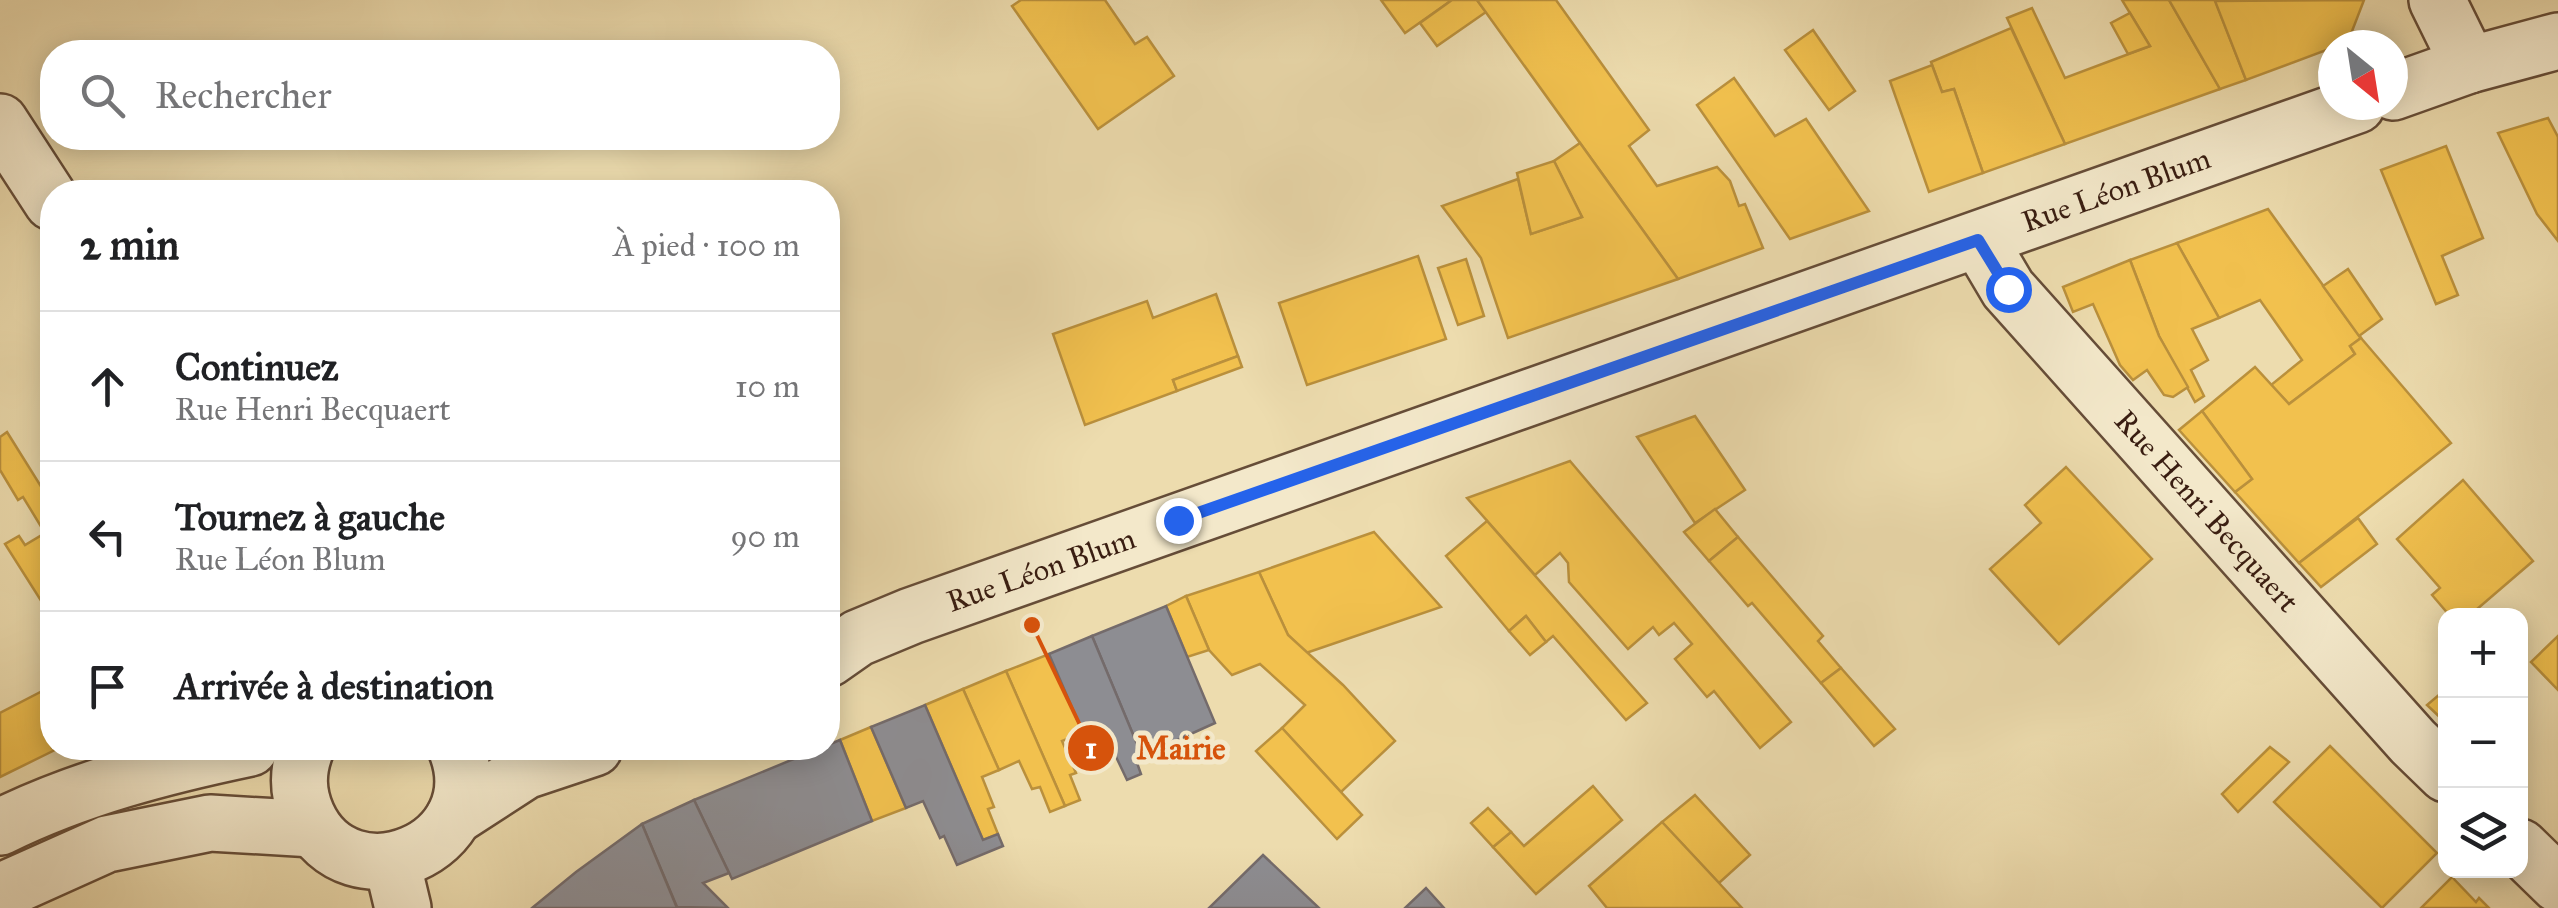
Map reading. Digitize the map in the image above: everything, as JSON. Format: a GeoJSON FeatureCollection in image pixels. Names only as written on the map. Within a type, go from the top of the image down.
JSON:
{"type":"FeatureCollection","features":[{"type":"Feature","properties":{"kind":"street"},"geometry":{"type":"LineString","coordinates":[[2436,0],[2469,65]]}},
{"type":"Feature","properties":{"kind":"street"},"geometry":{"type":"LineString","coordinates":[[2408,87],[2469,65],[2558,42]]}},
{"type":"Feature","properties":{"kind":"street","name":"Rue Léon Blum"},"geometry":{"type":"LineString","coordinates":[[840,644],[1178,520],[2318,119]]}},
{"type":"Feature","properties":{"kind":"street"},"geometry":{"type":"LineString","coordinates":[[0,122],[40,184]]}},
{"type":"Feature","properties":{"kind":"street","name":"Rue Henri Becquaert"},"geometry":{"type":"LineString","coordinates":[[1978,240],[2008,289],[2438,766]]}},
{"type":"Feature","properties":{"kind":"street"},"geometry":{"type":"LineString","coordinates":[[0,827],[88,790],[194,760]]}},
{"type":"Feature","properties":{"kind":"street"},"geometry":{"type":"LineString","coordinates":[[301,760],[300,798],[313,828],[335,849],[362,860],[398,885],[417,854],[439,839],[454,817],[463,790],[461,760]]}},
{"type":"Feature","properties":{"kind":"street"},"geometry":{"type":"LineString","coordinates":[[454,817],[526,771],[559,760]]}},
{"type":"Feature","properties":{"kind":"street"},"geometry":{"type":"LineString","coordinates":[[0,892],[108,844],[193,826],[210,823],[313,828]]}},
{"type":"Feature","properties":{"kind":"street"},"geometry":{"type":"LineString","coordinates":[[2528,855],[2558,884]]}},
{"type":"Feature","properties":{"kind":"building: Logements"},"geometry":{"type":"Polygon","coordinates":[[[1021,0],[1105,0],[1135,44],[1147,37],[1174,76],[1098,129],[1012,6],[1021,0]]]}},
{"type":"Feature","properties":{"kind":"building: Logements"},"geometry":{"type":"Polygon","coordinates":[[[1381,0],[1452,0],[1405,33],[1381,0]]]}},
{"type":"Feature","properties":{"kind":"building: Logements"},"geometry":{"type":"Polygon","coordinates":[[[1452,0],[1477,0],[1486,12],[1437,46],[1420,23],[1452,0]]]}},
{"type":"Feature","properties":{"kind":"building: Logements"},"geometry":{"type":"Polygon","coordinates":[[[1477,0],[1556,0],[1649,130],[1629,146],[1657,186],[1717,167],[1730,181],[1739,206],[1745,204],[1763,248],[1678,279],[1477,0]]]}},
{"type":"Feature","properties":{"kind":"building: Logements"},"geometry":{"type":"Polygon","coordinates":[[[2122,0],[2169,0],[2220,89],[2065,144],[2007,18],[2032,8],[2065,78],[2150,46],[2122,0]]]}},
{"type":"Feature","properties":{"kind":"building: Logements"},"geometry":{"type":"Polygon","coordinates":[[[2169,0],[2215,0],[2246,80],[2220,89],[2169,0]]]}},
{"type":"Feature","properties":{"kind":"building: Logements"},"geometry":{"type":"Polygon","coordinates":[[[2364,0],[2352,30],[2318,30],[2318,53],[2246,80],[2215,1],[2364,0]]]}},
{"type":"Feature","properties":{"kind":"building: Logements"},"geometry":{"type":"Polygon","coordinates":[[[2130,13],[2150,46],[2128,54],[2111,23],[2130,13]]]}},
{"type":"Feature","properties":{"kind":"building: Logements"},"geometry":{"type":"Polygon","coordinates":[[[2011,28],[2065,144],[1983,173],[1954,89],[1942,92],[1931,62],[2011,28]]]}},
{"type":"Feature","properties":{"kind":"building: Logements"},"geometry":{"type":"Polygon","coordinates":[[[1813,30],[1855,91],[1829,110],[1785,50],[1813,30]]]}},
{"type":"Feature","properties":{"kind":"building: Logements"},"geometry":{"type":"Polygon","coordinates":[[[1932,65],[1942,92],[1954,89],[1983,173],[1929,192],[1890,81],[1932,65]]]}},
{"type":"Feature","properties":{"kind":"building: Logements"},"geometry":{"type":"Polygon","coordinates":[[[1734,78],[1775,136],[1806,119],[1869,211],[1790,239],[1697,105],[1734,78]]]}},
{"type":"Feature","properties":{"kind":"building: Logements"},"geometry":{"type":"Polygon","coordinates":[[[2548,118],[2558,137],[2558,241],[2537,214],[2498,133],[2548,118]]]}},
{"type":"Feature","properties":{"kind":"building: Logements"},"geometry":{"type":"Polygon","coordinates":[[[1580,143],[1678,279],[1508,338],[1481,258],[1442,206],[1518,179],[1531,234],[1582,217],[1554,161],[1580,143]]]}},
{"type":"Feature","properties":{"kind":"building: Logements"},"geometry":{"type":"Polygon","coordinates":[[[2446,146],[2483,238],[2442,256],[2458,295],[2436,304],[2381,170],[2446,146]]]}},
{"type":"Feature","properties":{"kind":"building: Logements"},"geometry":{"type":"Polygon","coordinates":[[[1554,161],[1582,217],[1531,234],[1517,173],[1554,161]]]}},
{"type":"Feature","properties":{"kind":"building: Logements"},"geometry":{"type":"Polygon","coordinates":[[[2268,209],[2361,338],[2350,346],[2355,354],[2289,404],[2271,385],[2302,360],[2260,300],[2219,318],[2177,243],[2268,209]]]}},
{"type":"Feature","properties":{"kind":"building: Logements"},"geometry":{"type":"Polygon","coordinates":[[[2177,243],[2219,318],[2192,329],[2208,360],[2191,370],[2204,396],[2195,402],[2159,336],[2130,260],[2177,243]]]}},
{"type":"Feature","properties":{"kind":"building: Logements"},"geometry":{"type":"Polygon","coordinates":[[[1418,256],[1446,339],[1307,385],[1279,303],[1418,256]]]}},
{"type":"Feature","properties":{"kind":"building: Logements"},"geometry":{"type":"Polygon","coordinates":[[[1466,259],[1484,316],[1458,325],[1438,268],[1466,259]]]}},
{"type":"Feature","properties":{"kind":"building: Logements"},"geometry":{"type":"Polygon","coordinates":[[[2130,260],[2159,336],[2188,387],[2173,397],[2164,395],[2147,370],[2133,380],[2120,365],[2093,304],[2073,312],[2063,287],[2130,260]]]}},
{"type":"Feature","properties":{"kind":"building: Logements"},"geometry":{"type":"Polygon","coordinates":[[[2348,269],[2382,319],[2359,336],[2323,286],[2348,269]]]}},
{"type":"Feature","properties":{"kind":"building: Logements"},"geometry":{"type":"Polygon","coordinates":[[[1216,294],[1238,356],[1173,380],[1177,391],[1085,425],[1053,334],[1147,301],[1153,318],[1216,294]]]}},
{"type":"Feature","properties":{"kind":"building: Logements"},"geometry":{"type":"Polygon","coordinates":[[[2361,338],[2451,443],[2299,563],[2235,492],[2252,479],[2202,411],[2255,367],[2289,404],[2355,354],[2350,346],[2361,338]]]}},
{"type":"Feature","properties":{"kind":"building: Logements"},"geometry":{"type":"Polygon","coordinates":[[[1238,356],[1242,367],[1177,391],[1173,380],[1238,356]]]}},
{"type":"Feature","properties":{"kind":"building: Logements"},"geometry":{"type":"Polygon","coordinates":[[[2202,411],[2252,479],[2235,492],[2179,430],[2202,411]]]}},
{"type":"Feature","properties":{"kind":"building: Logements"},"geometry":{"type":"Polygon","coordinates":[[[1695,416],[1745,490],[1695,523],[1637,437],[1695,416]]]}},
{"type":"Feature","properties":{"kind":"building: Logements"},"geometry":{"type":"Polygon","coordinates":[[[7,432],[40,485],[40,525],[23,497],[18,500],[0,470],[0,437],[7,432]]]}},
{"type":"Feature","properties":{"kind":"building: Logements"},"geometry":{"type":"Polygon","coordinates":[[[1570,461],[1791,722],[1760,748],[1714,691],[1707,697],[1675,659],[1692,644],[1674,623],[1659,635],[1653,627],[1628,649],[1569,582],[1568,563],[1560,553],[1535,575],[1467,498],[1570,461]]]}},
{"type":"Feature","properties":{"kind":"building: Logements"},"geometry":{"type":"Polygon","coordinates":[[[2066,467],[2152,559],[2059,644],[1990,569],[2041,523],[2025,505],[2066,467]]]}},
{"type":"Feature","properties":{"kind":"building: Logements"},"geometry":{"type":"Polygon","coordinates":[[[2463,480],[2533,561],[2478,608],[2443,608],[2432,595],[2440,588],[2397,539],[2463,480]]]}},
{"type":"Feature","properties":{"kind":"building: Logements"},"geometry":{"type":"Polygon","coordinates":[[[1715,509],[1738,537],[1709,561],[1684,532],[1715,509]]]}},
{"type":"Feature","properties":{"kind":"building: Logements"},"geometry":{"type":"Polygon","coordinates":[[[2358,518],[2377,544],[2321,587],[2299,563],[2358,518]]]}},
{"type":"Feature","properties":{"kind":"building: Logements"},"geometry":{"type":"Polygon","coordinates":[[[1487,521],[1647,703],[1626,720],[1553,636],[1546,642],[1526,616],[1509,631],[1446,556],[1487,521]]]}},
{"type":"Feature","properties":{"kind":"building: Logements"},"geometry":{"type":"Polygon","coordinates":[[[1374,532],[1441,607],[1306,653],[1288,635],[1259,572],[1374,532]]]}},
{"type":"Feature","properties":{"kind":"building: Logements"},"geometry":{"type":"Polygon","coordinates":[[[19,536],[25,545],[40,536],[40,599],[5,544],[19,536]]]}},
{"type":"Feature","properties":{"kind":"building: Logements"},"geometry":{"type":"Polygon","coordinates":[[[1738,537],[1823,636],[1818,641],[1841,668],[1821,683],[1752,603],[1748,606],[1709,561],[1738,537]]]}},
{"type":"Feature","properties":{"kind":"building: Logements"},"geometry":{"type":"Polygon","coordinates":[[[1259,572],[1288,635],[1343,685],[1395,741],[1341,792],[1282,728],[1305,705],[1260,664],[1232,675],[1209,650],[1186,596],[1259,572]]]}},
{"type":"Feature","properties":{"kind":"building: Logements"},"geometry":{"type":"Polygon","coordinates":[[[1186,596],[1209,650],[1187,657],[1166,606],[1186,596]]]}},
{"type":"Feature","properties":{"kind":"building: Logements"},"geometry":{"type":"Polygon","coordinates":[[[1526,616],[1546,642],[1530,655],[1509,631],[1526,616]]]}},
{"type":"Feature","properties":{"kind":"building: Logements"},"geometry":{"type":"Polygon","coordinates":[[[2558,636],[2558,690],[2531,662],[2558,636]]]}},
{"type":"Feature","properties":{"kind":"building: Logements"},"geometry":{"type":"Polygon","coordinates":[[[1049,654],[1083,733],[1062,741],[1076,773],[1070,775],[1080,800],[1065,806],[1006,671],[1049,654]]]}},
{"type":"Feature","properties":{"kind":"building: Logements"},"geometry":{"type":"Polygon","coordinates":[[[1841,668],[1895,729],[1874,746],[1821,683],[1841,668]]]}},
{"type":"Feature","properties":{"kind":"building: Logements"},"geometry":{"type":"Polygon","coordinates":[[[1006,671],[1065,806],[1050,812],[1040,787],[1032,789],[1019,761],[999,770],[963,689],[1006,671]]]}},
{"type":"Feature","properties":{"kind":"building: Logements"},"geometry":{"type":"Polygon","coordinates":[[[963,689],[999,770],[982,777],[994,807],[988,809],[998,834],[983,840],[925,705],[963,689]]]}},
{"type":"Feature","properties":{"kind":"building: Logements"},"geometry":{"type":"Polygon","coordinates":[[[40,692],[40,757],[0,777],[0,713],[40,692]]]}},
{"type":"Feature","properties":{"kind":"building: Logements"},"geometry":{"type":"Polygon","coordinates":[[[2438,696],[2438,715],[2427,705],[2438,696]]]}},
{"type":"Feature","properties":{"kind":"building: Logements"},"geometry":{"type":"Polygon","coordinates":[[[871,727],[906,808],[872,821],[840,740],[871,727]]]}},
{"type":"Feature","properties":{"kind":"building: Logements"},"geometry":{"type":"Polygon","coordinates":[[[1282,728],[1362,815],[1337,839],[1256,751],[1282,728]]]}},
{"type":"Feature","properties":{"kind":"building: Logements"},"geometry":{"type":"Polygon","coordinates":[[[2330,746],[2437,853],[2382,908],[2274,802],[2330,746]]]}},
{"type":"Feature","properties":{"kind":"building: Logements"},"geometry":{"type":"Polygon","coordinates":[[[2270,747],[2289,762],[2238,812],[2222,794],[2270,747]]]}},
{"type":"Feature","properties":{"kind":"building: Logements"},"geometry":{"type":"Polygon","coordinates":[[[1593,786],[1622,820],[1536,894],[1493,847],[1511,832],[1524,846],[1593,786]]]}},
{"type":"Feature","properties":{"kind":"building: Logements"},"geometry":{"type":"Polygon","coordinates":[[[1695,795],[1750,855],[1719,883],[1662,822],[1695,795]]]}},
{"type":"Feature","properties":{"kind":"building: Logements"},"geometry":{"type":"Polygon","coordinates":[[[1488,808],[1511,832],[1493,847],[1471,823],[1488,808]]]}},
{"type":"Feature","properties":{"kind":"building: Logements"},"geometry":{"type":"Polygon","coordinates":[[[1662,822],[1742,908],[1607,908],[1589,886],[1662,822]]]}},
{"type":"Feature","properties":{"kind":"building: Logements"},"geometry":{"type":"Polygon","coordinates":[[[2453,878],[2476,902],[2479,898],[2489,908],[2421,908],[2453,878]]]}},
{"type":"Feature","properties":{"kind":"building: Industrie"},"geometry":{"type":"Polygon","coordinates":[[[1166,606],[1215,723],[1142,756],[1092,636],[1166,606]]]}},
{"type":"Feature","properties":{"kind":"building: Industrie"},"geometry":{"type":"Polygon","coordinates":[[[1092,636],[1142,756],[1136,760],[1141,774],[1127,780],[1101,725],[1083,733],[1049,654],[1092,636]]]}},
{"type":"Feature","properties":{"kind":"building: Industrie"},"geometry":{"type":"Polygon","coordinates":[[[925,705],[983,840],[998,834],[1003,846],[957,865],[923,801],[906,808],[871,727],[925,705]]]}},
{"type":"Feature","properties":{"kind":"building: Industrie"},"geometry":{"type":"Polygon","coordinates":[[[840,740],[872,821],[732,879],[694,800],[791,760],[840,760],[840,740]]]}},
{"type":"Feature","properties":{"kind":"building: Industrie"},"geometry":{"type":"Polygon","coordinates":[[[694,800],[729,873],[703,883],[728,908],[677,907],[642,824],[694,800]]]}},
{"type":"Feature","properties":{"kind":"building: Industrie"},"geometry":{"type":"Polygon","coordinates":[[[642,824],[677,908],[532,908],[576,872],[642,824]]]}},
{"type":"Feature","properties":{"kind":"building: Industrie"},"geometry":{"type":"Polygon","coordinates":[[[1263,855],[1319,908],[1209,908],[1263,855]]]}},
{"type":"Feature","properties":{"kind":"building: Industrie"},"geometry":{"type":"Polygon","coordinates":[[[1426,888],[1444,908],[1405,908],[1426,888]]]}},
{"type":"Feature","properties":{"kind":"place","name":"Mairie"},"geometry":{"type":"Point","coordinates":[1032,625]}},
{"type":"Feature","properties":{"kind":"route"},"geometry":{"type":"LineString","coordinates":[[1178,520],[1978,240],[2008,289]]}}]}
